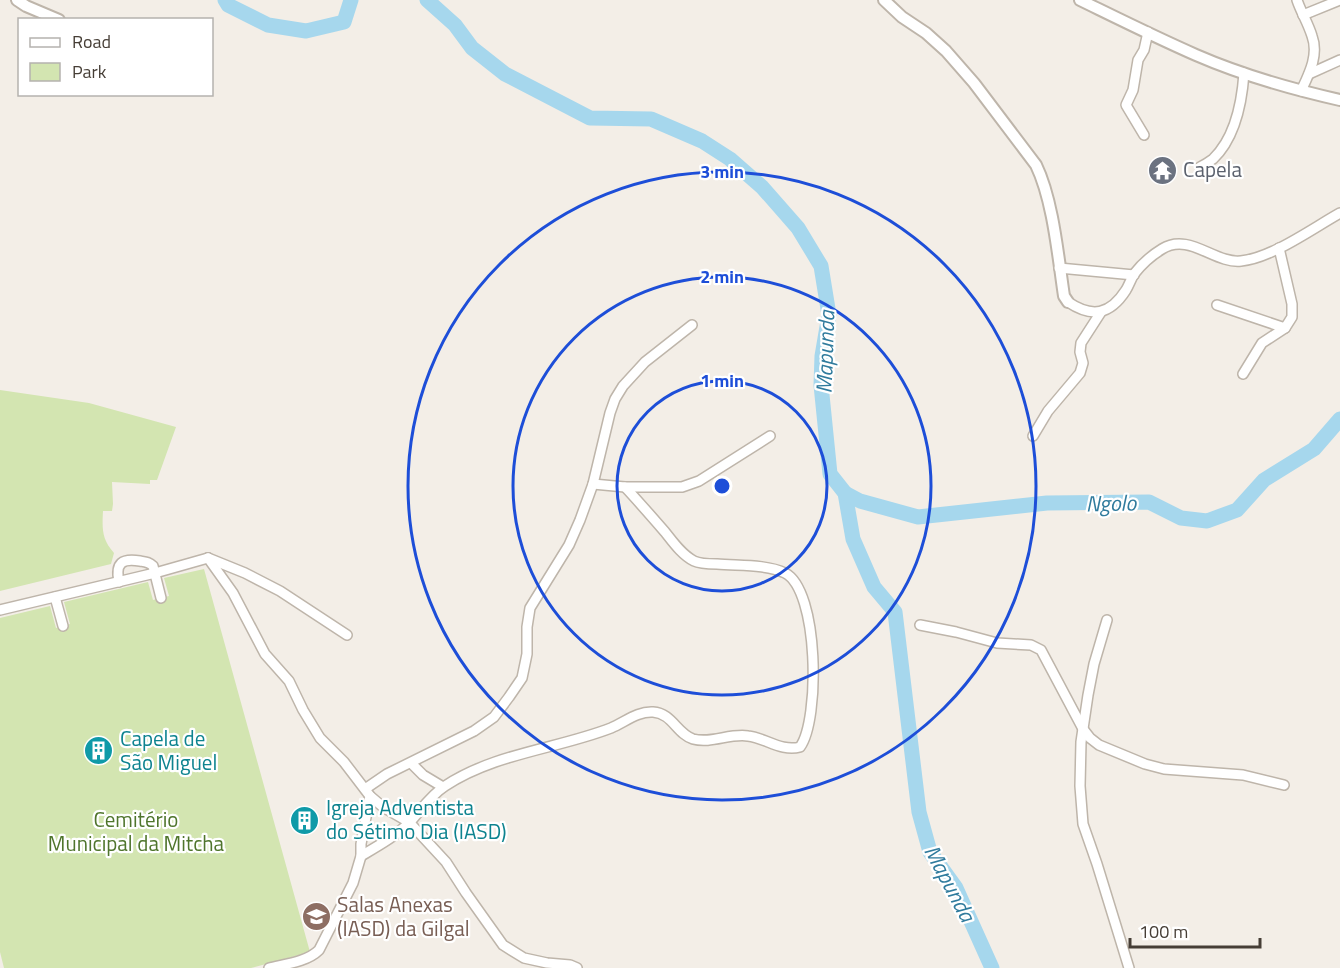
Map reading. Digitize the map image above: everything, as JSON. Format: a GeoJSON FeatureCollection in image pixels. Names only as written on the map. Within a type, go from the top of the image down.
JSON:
{"type":"FeatureCollection","features":[{"type":"Feature","properties":{"kind":"street"},"geometry":{"type":"LineString","coordinates":[[16,0],[54,18]]}},
{"type":"Feature","properties":{"kind":"street"},"geometry":{"type":"LineString","coordinates":[[884,0],[946,51],[974,83],[1036,165],[1044,188],[1064,296],[1078,309],[1101,312],[1112,307],[1119,300],[1134,275],[1163,248],[1176,244],[1189,246],[1227,260],[1240,262],[1279,248],[1340,213]]}},
{"type":"Feature","properties":{"kind":"street"},"geometry":{"type":"LineString","coordinates":[[1080,0],[1197,55],[1301,91],[1340,100]]}},
{"type":"Feature","properties":{"kind":"street"},"geometry":{"type":"LineString","coordinates":[[1297,0],[1313,37],[1314,57],[1301,91]]}},
{"type":"Feature","properties":{"kind":"street"},"geometry":{"type":"LineString","coordinates":[[1303,15],[1340,0]]}},
{"type":"Feature","properties":{"kind":"street"},"geometry":{"type":"LineString","coordinates":[[1144,135],[1126,105],[1133,90],[1138,60],[1144,50],[1148,32]]}},
{"type":"Feature","properties":{"kind":"street"},"geometry":{"type":"LineString","coordinates":[[1309,74],[1340,60]]}},
{"type":"Feature","properties":{"kind":"street"},"geometry":{"type":"LineString","coordinates":[[1200,167],[1212,159],[1229,135],[1240,105],[1244,73]]}},
{"type":"Feature","properties":{"kind":"street"},"geometry":{"type":"LineString","coordinates":[[1243,375],[1262,343],[1286,328],[1292,317],[1292,304],[1279,248]]}},
{"type":"Feature","properties":{"kind":"street"},"geometry":{"type":"LineString","coordinates":[[1059,268],[1134,275]]}},
{"type":"Feature","properties":{"kind":"street"},"geometry":{"type":"LineString","coordinates":[[1216,305],[1286,328]]}},
{"type":"Feature","properties":{"kind":"street"},"geometry":{"type":"LineString","coordinates":[[1033,436],[1048,411],[1080,373],[1083,363],[1080,352],[1081,343],[1101,312]]}},
{"type":"Feature","properties":{"kind":"street"},"geometry":{"type":"LineString","coordinates":[[269,968],[306,958],[319,950],[354,883],[361,856],[368,793],[387,774],[474,731],[494,717],[522,678],[527,654],[530,608],[569,545],[593,484],[615,399],[623,386],[645,362],[692,325]]}},
{"type":"Feature","properties":{"kind":"street"},"geometry":{"type":"LineString","coordinates":[[593,484],[626,487],[682,487],[699,481],[770,436]]}},
{"type":"Feature","properties":{"kind":"street"},"geometry":{"type":"LineString","coordinates":[[361,856],[387,840],[409,822],[443,787],[493,762],[612,728],[641,713],[654,712],[664,715],[683,735],[695,740],[747,736],[794,748],[800,747],[803,743],[809,727],[813,665],[806,605],[797,584],[788,574],[772,568],[695,561],[683,553],[626,487]]}},
{"type":"Feature","properties":{"kind":"street"},"geometry":{"type":"LineString","coordinates":[[208,558],[233,593],[265,654],[289,681],[320,738],[344,762],[368,793],[383,807],[409,822],[446,862],[503,945],[524,958],[577,968]]}},
{"type":"Feature","properties":{"kind":"street"},"geometry":{"type":"LineString","coordinates":[[0,610],[208,558],[280,591],[347,635]]}},
{"type":"Feature","properties":{"kind":"street"},"geometry":{"type":"LineString","coordinates":[[119,582],[119,566],[126,560],[150,562],[161,598]]}},
{"type":"Feature","properties":{"kind":"street"},"geometry":{"type":"LineString","coordinates":[[55,597],[63,626]]}},
{"type":"Feature","properties":{"kind":"street"},"geometry":{"type":"LineString","coordinates":[[1107,620],[1094,664],[1083,729],[1080,786],[1083,824],[1128,968]]}},
{"type":"Feature","properties":{"kind":"street"},"geometry":{"type":"LineString","coordinates":[[920,625],[997,643],[1031,645],[1041,650],[1083,729],[1099,745],[1145,764],[1164,769],[1243,775],[1284,785]]}},
{"type":"Feature","properties":{"kind":"street"},"geometry":{"type":"LineString","coordinates":[[411,763],[423,775],[443,787]]}},
{"type":"Feature","properties":{"kind":"green space"},"geometry":{"type":"Polygon","coordinates":[[[0,390],[89,403],[176,427],[157,480],[150,480],[150,484],[112,482],[112,511],[103,511],[105,539],[114,553],[111,564],[0,591],[0,390]]]}},
{"type":"Feature","properties":{"kind":"green space","name":"Cemitério Municipal da Mitcha"},"geometry":{"type":"Polygon","coordinates":[[[204,569],[310,952],[251,968],[4,968],[0,952],[0,618],[50,606],[56,628],[70,624],[64,602],[148,582],[153,600],[169,596],[164,578],[204,569]]]}},
{"type":"Feature","properties":{"kind":"waterway","name":"Mapunda"},"geometry":{"type":"LineString","coordinates":[[225,0],[228,5],[268,25],[306,31],[344,22],[351,0]]}},
{"type":"Feature","properties":{"kind":"waterway","name":"Mapunda"},"geometry":{"type":"LineString","coordinates":[[427,0],[455,25],[472,48],[505,74],[590,118],[651,119],[702,141],[730,159],[762,187],[798,228],[821,266],[829,315],[822,356],[821,385],[830,474],[845,493],[853,539],[874,587],[895,612],[919,812],[930,852],[956,888],[992,968]]}},
{"type":"Feature","properties":{"kind":"waterway","name":"Ngolo"},"geometry":{"type":"LineString","coordinates":[[845,493],[860,501],[918,517],[1047,503],[1149,502],[1181,518],[1207,521],[1237,510],[1264,480],[1314,449],[1340,419]]}},
{"type":"Feature","properties":{"kind":"place","name":"Capela"},"geometry":{"type":"Point","coordinates":[1162,170]}},
{"type":"Feature","properties":{"kind":"place","name":"Capela de São Miguel"},"geometry":{"type":"Point","coordinates":[99,751]}},
{"type":"Feature","properties":{"kind":"place","name":"Igreja Adventista do Sétimo Dia (IASD)"},"geometry":{"type":"Point","coordinates":[305,820]}},
{"type":"Feature","properties":{"kind":"place","name":"Salas Anexas (IASD) da Gilgal"},"geometry":{"type":"Point","coordinates":[316,917]}}]}
